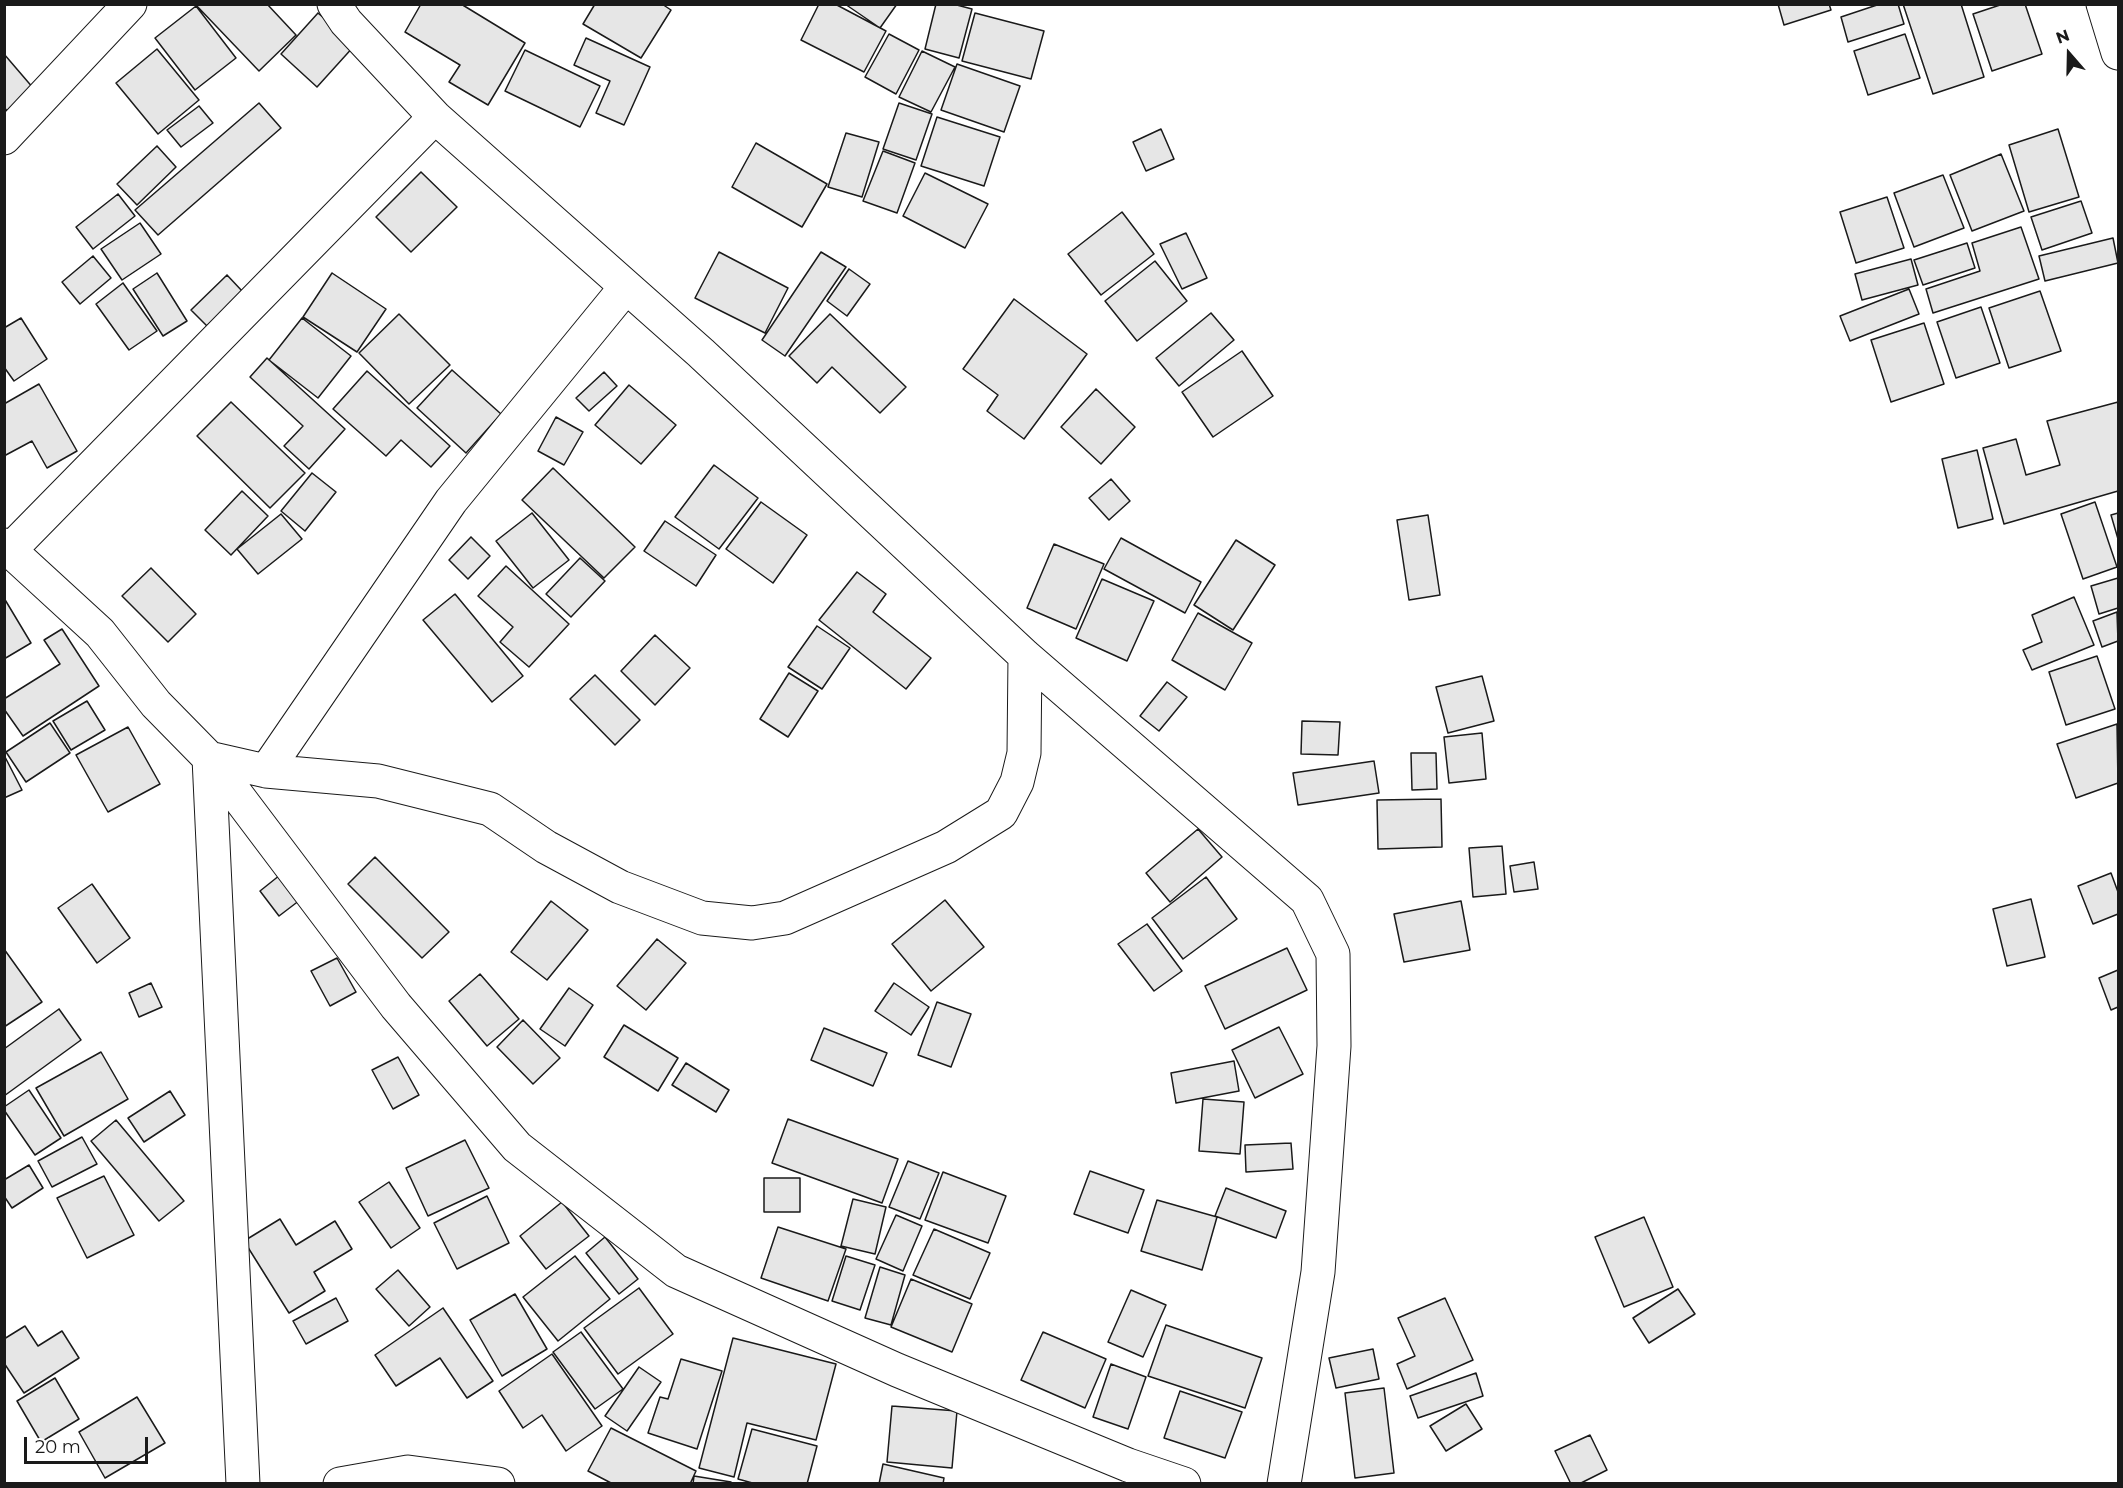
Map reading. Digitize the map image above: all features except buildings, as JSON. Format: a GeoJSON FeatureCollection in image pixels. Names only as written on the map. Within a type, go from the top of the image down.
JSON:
{"type":"FeatureCollection","features":[{"type":"Feature","properties":{"kind":"street"},"geometry":{"type":"LineString","coordinates":[[4,138],[130,4]]}},
{"type":"Feature","properties":{"kind":"street"},"geometry":{"type":"LineString","coordinates":[[2103,4],[2118,52]]}},
{"type":"Feature","properties":{"kind":"street"},"geometry":{"type":"LineString","coordinates":[[345,10],[435,117],[710,361],[1025,656],[1307,900],[1333,954],[1334,1046],[1318,1272],[1284,1484]]}},
{"type":"Feature","properties":{"kind":"street"},"geometry":{"type":"LineString","coordinates":[[435,117],[7,548],[100,633],[156,704],[209,758],[396,1006],[517,1147],[676,1271],[897,1370],[1128,1465],[1184,1484]]}},
{"type":"Feature","properties":{"kind":"street"},"geometry":{"type":"LineString","coordinates":[[266,771],[452,501],[627,288]]}},
{"type":"Feature","properties":{"kind":"street"},"geometry":{"type":"LineString","coordinates":[[209,758],[266,771],[378,781],[490,809],[546,847],[620,887],[702,918],[752,922],[785,918],[946,847],[1001,813],[1017,782],[1024,753],[1025,656]]}},
{"type":"Feature","properties":{"kind":"street"},"geometry":{"type":"LineString","coordinates":[[209,758],[243,1484]]}},
{"type":"Feature","properties":{"kind":"street"},"geometry":{"type":"LineString","coordinates":[[340,1484],[408,1472],[498,1484]]}}]}
